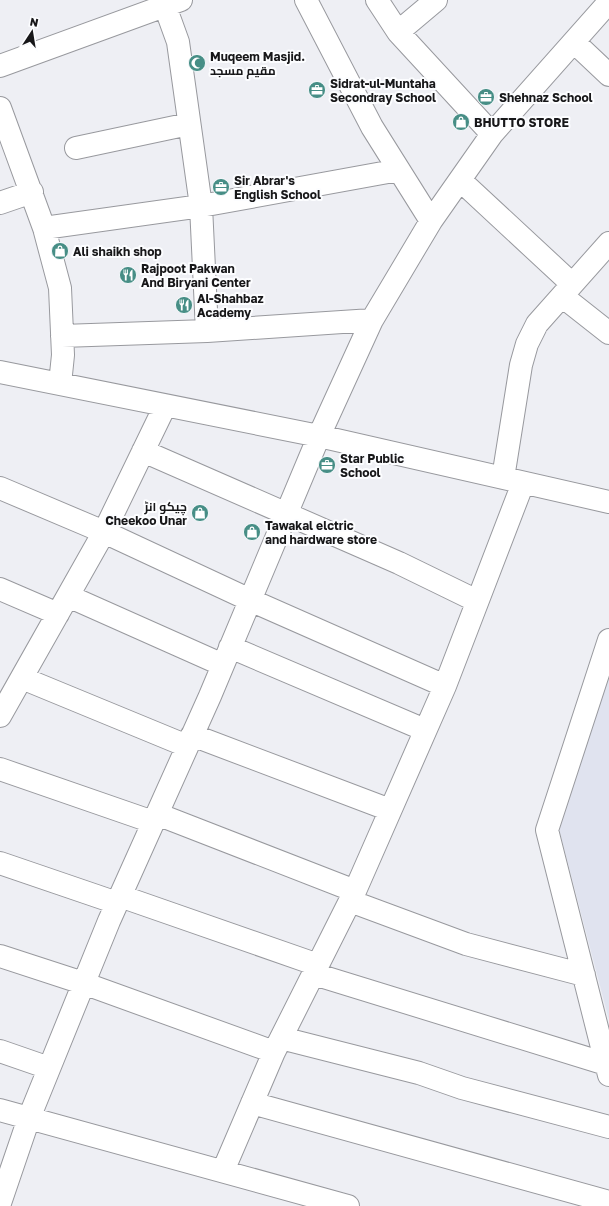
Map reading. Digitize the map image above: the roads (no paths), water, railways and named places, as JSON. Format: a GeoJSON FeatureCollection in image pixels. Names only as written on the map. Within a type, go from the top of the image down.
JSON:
{"type":"FeatureCollection","features":[{"type":"Feature","properties":{"kind":"street"},"geometry":{"type":"LineString","coordinates":[[306,0],[372,127],[431,221]]}},
{"type":"Feature","properties":{"kind":"street"},"geometry":{"type":"LineString","coordinates":[[377,0],[398,32],[492,134]]}},
{"type":"Feature","properties":{"kind":"street"},"geometry":{"type":"LineString","coordinates":[[398,32],[436,0]]}},
{"type":"Feature","properties":{"kind":"street"},"geometry":{"type":"LineString","coordinates":[[0,66],[173,3],[201,206],[207,331]]}},
{"type":"Feature","properties":{"kind":"street"},"geometry":{"type":"LineString","coordinates":[[0,1203],[29,1118],[118,899],[227,656],[319,436],[372,320],[431,221],[492,134],[574,42],[605,13]]}},
{"type":"Feature","properties":{"kind":"street"},"geometry":{"type":"LineString","coordinates":[[574,42],[609,75]]}},
{"type":"Feature","properties":{"kind":"street"},"geometry":{"type":"LineString","coordinates":[[0,108],[32,192],[44,228],[60,288],[63,355],[60,384]]}},
{"type":"Feature","properties":{"kind":"street"},"geometry":{"type":"LineString","coordinates":[[76,148],[190,124]]}},
{"type":"Feature","properties":{"kind":"street"},"geometry":{"type":"LineString","coordinates":[[44,228],[201,206],[399,170]]}},
{"type":"Feature","properties":{"kind":"street"},"geometry":{"type":"LineString","coordinates":[[460,180],[609,333]]}},
{"type":"Feature","properties":{"kind":"street"},"geometry":{"type":"LineString","coordinates":[[0,202],[32,192]]}},
{"type":"Feature","properties":{"kind":"street"},"geometry":{"type":"LineString","coordinates":[[223,1171],[278,1045],[352,896],[445,686],[478,601],[513,480],[521,364],[527,344],[537,324],[609,243]]}},
{"type":"Feature","properties":{"kind":"street"},"geometry":{"type":"LineString","coordinates":[[62,336],[207,331],[372,320]]}},
{"type":"Feature","properties":{"kind":"street"},"geometry":{"type":"LineString","coordinates":[[0,372],[319,436],[609,502]]}},
{"type":"Feature","properties":{"kind":"street"},"geometry":{"type":"LineString","coordinates":[[0,716],[6,694],[22,678],[104,532],[165,406]]}},
{"type":"Feature","properties":{"kind":"street"},"geometry":{"type":"LineString","coordinates":[[143,452],[399,563],[478,601]]}},
{"type":"Feature","properties":{"kind":"street"},"geometry":{"type":"LineString","coordinates":[[0,488],[104,532],[250,600],[445,686]]}},
{"type":"Feature","properties":{"kind":"street"},"geometry":{"type":"LineString","coordinates":[[0,589],[63,605],[227,656],[426,730]]}},
{"type":"Feature","properties":{"kind":"street"},"geometry":{"type":"LineString","coordinates":[[608,1070],[547,830],[609,640]]}},
{"type":"Feature","properties":{"kind":"street"},"geometry":{"type":"LineString","coordinates":[[22,678],[190,740],[390,810]]}},
{"type":"Feature","properties":{"kind":"street"},"geometry":{"type":"LineString","coordinates":[[0,769],[155,818],[352,896],[466,944],[584,975]]}},
{"type":"Feature","properties":{"kind":"street"},"geometry":{"type":"LineString","coordinates":[[0,863],[118,899],[316,970],[608,1070]]}},
{"type":"Feature","properties":{"kind":"street"},"geometry":{"type":"LineString","coordinates":[[0,956],[278,1045],[419,1073],[462,1088],[609,1127]]}},
{"type":"Feature","properties":{"kind":"street"},"geometry":{"type":"LineString","coordinates":[[0,1051],[49,1068]]}},
{"type":"Feature","properties":{"kind":"street"},"geometry":{"type":"LineString","coordinates":[[252,1103],[609,1202]]}},
{"type":"Feature","properties":{"kind":"street"},"geometry":{"type":"LineString","coordinates":[[0,1110],[348,1206]]}},
{"type":"Feature","properties":{"kind":"place","name":"Muqeem Masjid. مقیم مسجد"},"geometry":{"type":"Point","coordinates":[197,63]}},
{"type":"Feature","properties":{"kind":"place","name":"Sidrat-ul-Muntaha Secondray School"},"geometry":{"type":"Point","coordinates":[317,90]}},
{"type":"Feature","properties":{"kind":"place","name":"Shehnaz School"},"geometry":{"type":"Point","coordinates":[486,97]}},
{"type":"Feature","properties":{"kind":"place","name":"BHUTTO STORE"},"geometry":{"type":"Point","coordinates":[461,122]}},
{"type":"Feature","properties":{"kind":"place","name":"Sir Abrar's English School"},"geometry":{"type":"Point","coordinates":[221,187]}},
{"type":"Feature","properties":{"kind":"place","name":"Ali shaikh shop"},"geometry":{"type":"Point","coordinates":[60,251]}},
{"type":"Feature","properties":{"kind":"place","name":"Rajpoot Pakwan And Biryani Center"},"geometry":{"type":"Point","coordinates":[128,275]}},
{"type":"Feature","properties":{"kind":"place","name":"Al-Shahbaz Academy"},"geometry":{"type":"Point","coordinates":[184,305]}},
{"type":"Feature","properties":{"kind":"place","name":"Star Public School"},"geometry":{"type":"Point","coordinates":[327,465]}},
{"type":"Feature","properties":{"kind":"place","name":"چیکو انڑ Cheekoo Unar"},"geometry":{"type":"Point","coordinates":[200,513]}},
{"type":"Feature","properties":{"kind":"place","name":"Tawakal elctric and hardware store"},"geometry":{"type":"Point","coordinates":[252,532]}}]}
